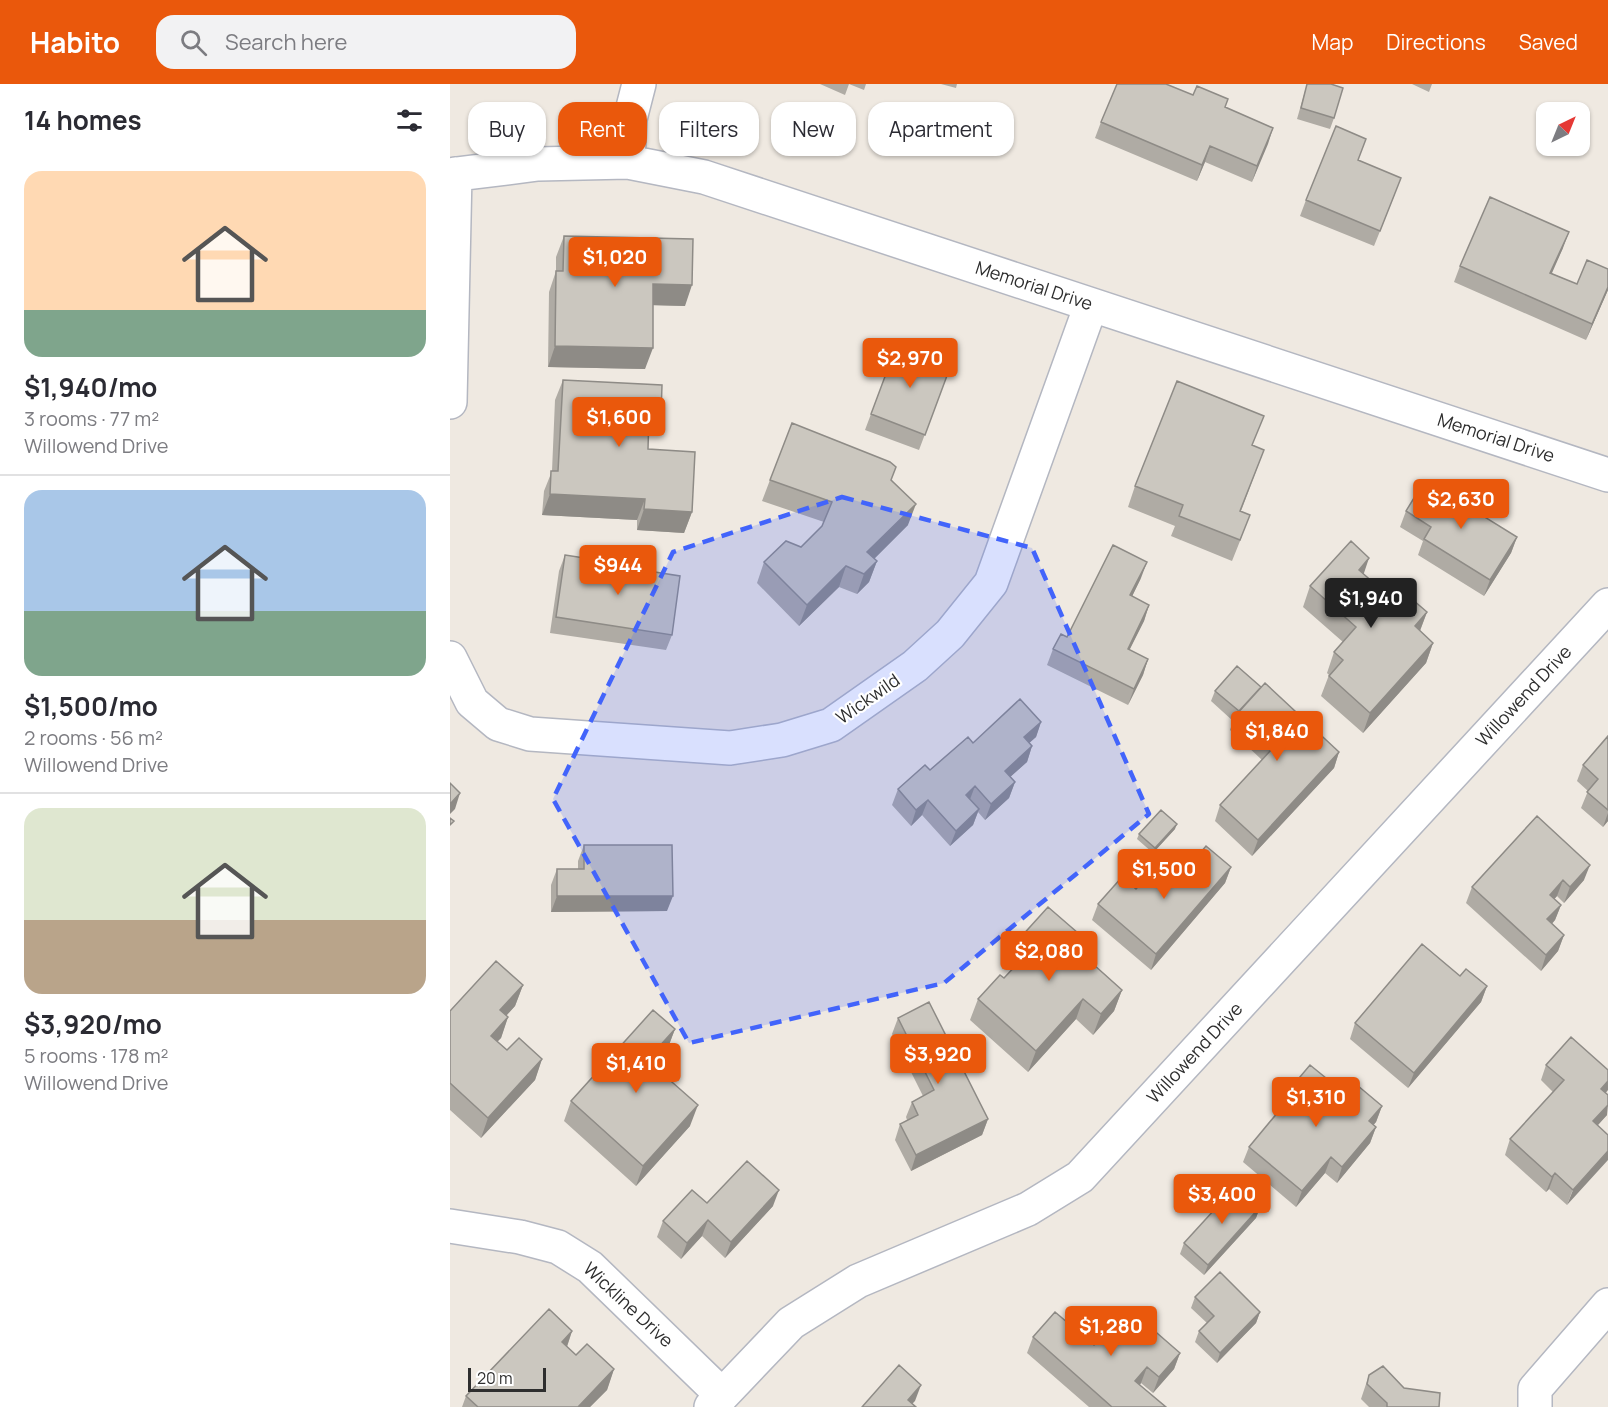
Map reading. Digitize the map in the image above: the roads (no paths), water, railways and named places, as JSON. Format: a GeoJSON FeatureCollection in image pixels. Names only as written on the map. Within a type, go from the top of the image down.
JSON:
{"type":"FeatureCollection","features":[{"type":"Feature","properties":{"kind":"street"},"geometry":{"type":"LineString","coordinates":[[628,162],[630,119],[639,84]]}},
{"type":"Feature","properties":{"kind":"street","name":"Memorial Drive"},"geometry":{"type":"LineString","coordinates":[[452,175],[538,164],[628,162],[704,177],[1608,475]]}},
{"type":"Feature","properties":{"kind":"street"},"geometry":{"type":"LineString","coordinates":[[450,402],[452,175]]}},
{"type":"Feature","properties":{"kind":"street","name":"Wickwild"},"geometry":{"type":"LineString","coordinates":[[450,658],[472,702],[498,724],[530,734],[730,748],[782,740],[831,725],[915,666],[950,634],[991,583],[1091,305]]}},
{"type":"Feature","properties":{"kind":"street","name":"Willowend Drive"},"geometry":{"type":"LineString","coordinates":[[717,1401],[791,1323],[858,1281],[1028,1209],[1080,1177],[1608,605]]}},
{"type":"Feature","properties":{"kind":"street","name":"Wickline Drive"},"geometry":{"type":"LineString","coordinates":[[450,1226],[520,1237],[558,1246],[590,1267],[717,1401]]}},
{"type":"Feature","properties":{"kind":"street"},"geometry":{"type":"LineString","coordinates":[[1535,1407],[1535,1389],[1608,1305]]}}]}
